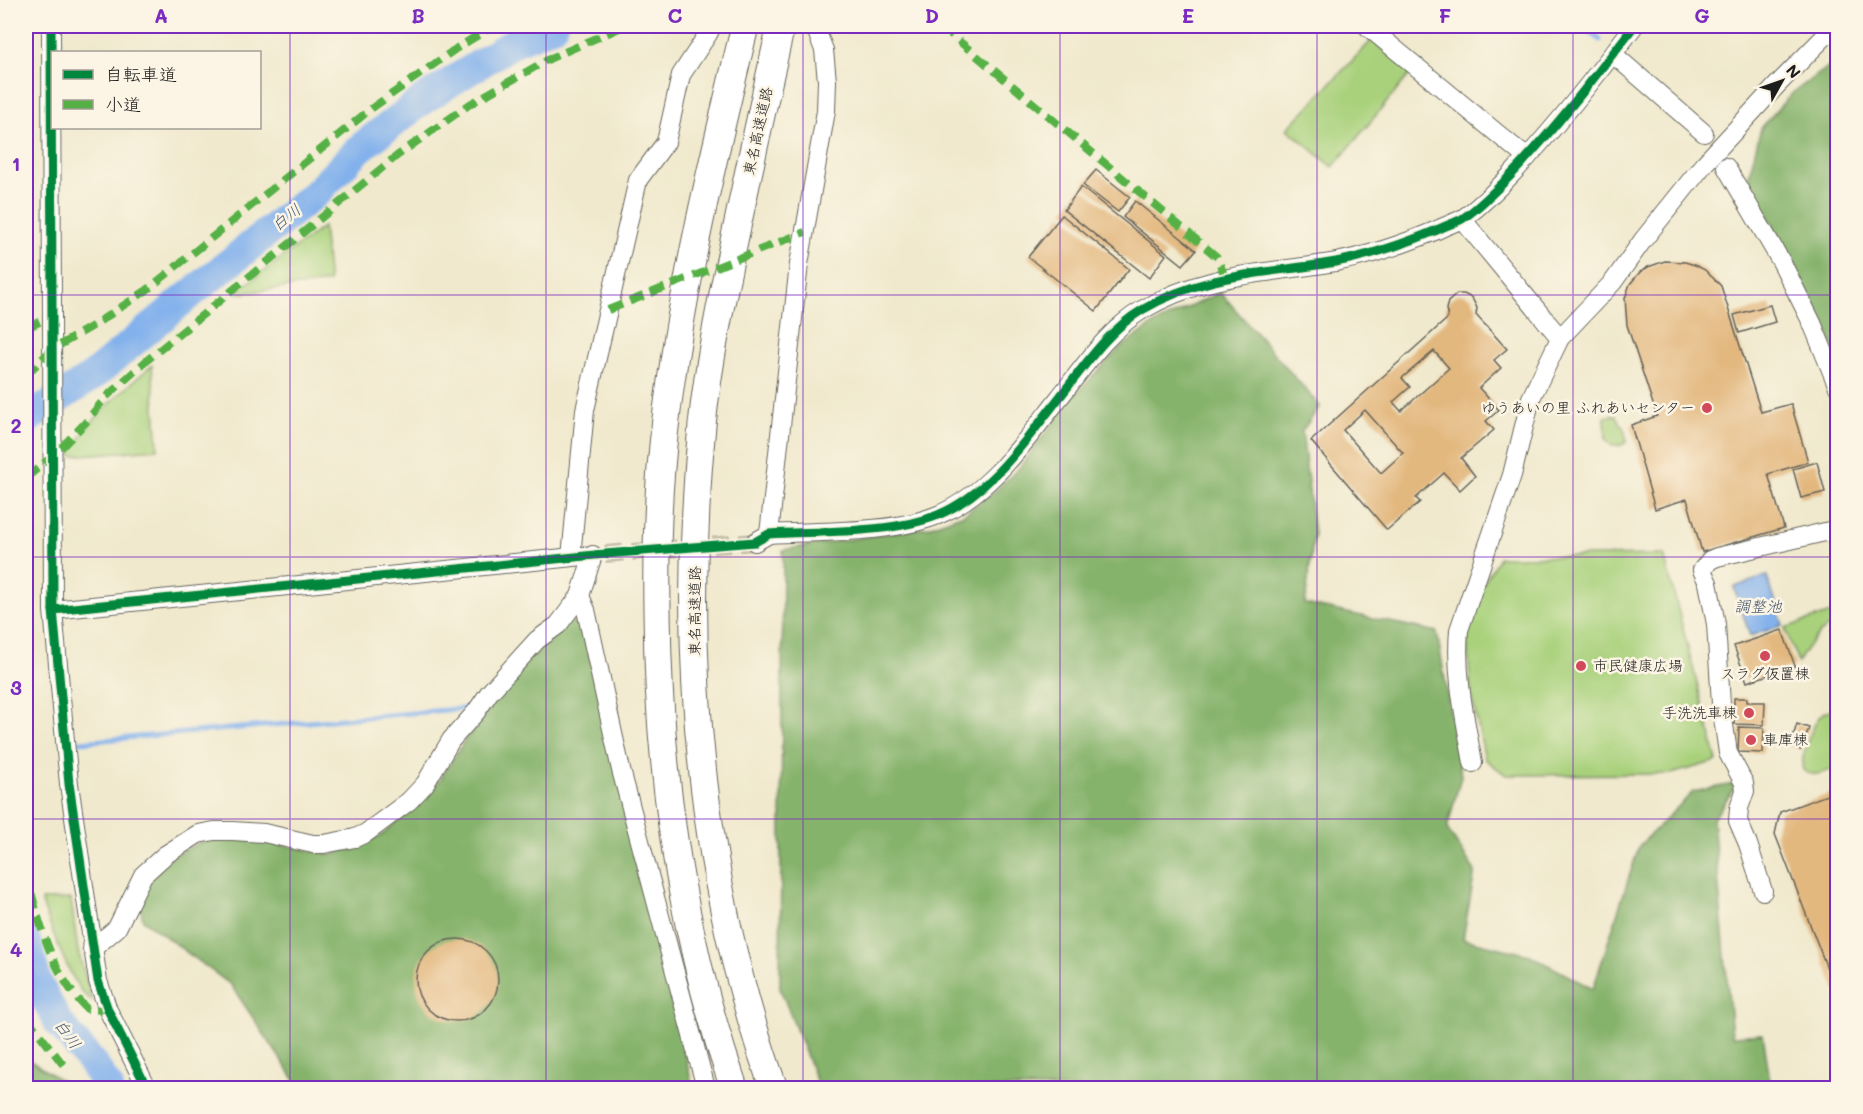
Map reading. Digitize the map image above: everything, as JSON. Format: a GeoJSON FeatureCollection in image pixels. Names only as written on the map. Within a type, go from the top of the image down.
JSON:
{"type":"FeatureCollection","features":[{"type":"Feature","properties":{"kind":"highway"},"geometry":{"type":"LineString","coordinates":[[734,1089],[706,999],[690,932],[671,831],[662,758],[657,669],[656,578],[659,503],[667,409],[696,238],[745,26]]}},
{"type":"Feature","properties":{"kind":"highway","name":"東名高速道路"},"geometry":{"type":"LineString","coordinates":[[774,1089],[742,988],[724,911],[710,827],[701,758],[695,668],[694,574],[703,423],[716,328],[780,30]]}},
{"type":"Feature","properties":{"kind":"street"},"geometry":{"type":"LineString","coordinates":[[51,26],[51,51]]}},
{"type":"Feature","properties":{"kind":"street"},"geometry":{"type":"LineString","coordinates":[[571,557],[585,410],[638,180],[666,142],[681,75],[712,26]]}},
{"type":"Feature","properties":{"kind":"street"},"geometry":{"type":"LineString","coordinates":[[817,26],[817,33],[824,50],[827,81],[826,111],[799,264],[762,538],[880,528],[919,521],[939,514],[973,493],[1006,463],[1119,327],[1140,311],[1165,297],[1191,286],[1225,277],[1338,262],[1397,248],[1462,219],[1489,197],[1527,158],[1634,26]]}},
{"type":"Feature","properties":{"kind":"street"},"geometry":{"type":"LineString","coordinates":[[1367,26],[1527,158]]}},
{"type":"Feature","properties":{"kind":"street"},"geometry":{"type":"LineString","coordinates":[[1473,763],[1459,689],[1457,649],[1459,630],[1512,475],[1531,398],[1560,338],[1613,282],[1643,240],[1704,164],[1835,26]]}},
{"type":"Feature","properties":{"kind":"street"},"geometry":{"type":"LineString","coordinates":[[1612,54],[1704,133]]}},
{"type":"Feature","properties":{"kind":"street"},"geometry":{"type":"LineString","coordinates":[[51,129],[53,610],[69,784],[98,981],[108,1010],[147,1089]]}},
{"type":"Feature","properties":{"kind":"street"},"geometry":{"type":"LineString","coordinates":[[1726,167],[1782,263],[1808,313],[1838,387]]}},
{"type":"Feature","properties":{"kind":"street"},"geometry":{"type":"LineString","coordinates":[[1462,219],[1560,338]]}},
{"type":"Feature","properties":{"kind":"street"},"geometry":{"type":"LineString","coordinates":[[1763,891],[1738,821],[1739,808],[1745,792],[1744,783],[1728,753],[1721,704],[1716,624],[1708,583],[1702,570],[1710,560],[1717,557],[1838,529]]}},
{"type":"Feature","properties":{"kind":"street"},"geometry":{"type":"LineString","coordinates":[[53,610],[599,554],[580,596],[558,625],[537,640],[489,693],[476,712],[451,740],[425,784],[409,801],[366,833],[355,838],[313,844],[264,833],[214,831],[198,834],[165,855],[143,875],[117,928],[92,949]]}},
{"type":"Feature","properties":{"kind":"street"},"geometry":{"type":"LineString","coordinates":[[580,596],[586,610],[621,770],[706,1089]]}},
{"type":"Feature","properties":{"kind":"green space"},"geometry":{"type":"Polygon","coordinates":[[[1372,40],[1411,73],[1333,167],[1287,129],[1372,40]]]}},
{"type":"Feature","properties":{"kind":"green space"},"geometry":{"type":"Polygon","coordinates":[[[1838,63],[1837,356],[1823,321],[1748,178],[1761,128],[1791,94],[1831,65],[1838,63]]]}},
{"type":"Feature","properties":{"kind":"green space"},"geometry":{"type":"Polygon","coordinates":[[[323,227],[329,282],[244,293],[236,292],[323,227]]]}},
{"type":"Feature","properties":{"kind":"green space"},"geometry":{"type":"Polygon","coordinates":[[[1220,292],[1320,406],[1302,431],[1314,534],[1305,604],[1437,632],[1461,776],[1447,829],[1475,871],[1463,939],[1530,955],[1593,989],[1639,846],[1693,792],[1738,783],[1713,819],[1732,1036],[1763,1034],[1771,1088],[819,1088],[780,988],[783,550],[928,527],[964,514],[993,493],[1019,468],[1074,396],[1120,348],[1151,326],[1220,292]]]}},
{"type":"Feature","properties":{"kind":"green space"},"geometry":{"type":"Polygon","coordinates":[[[152,365],[158,449],[70,456],[96,418],[152,365]]]}},
{"type":"Feature","properties":{"kind":"green space"},"geometry":{"type":"Polygon","coordinates":[[[1616,415],[1624,429],[1627,441],[1622,445],[1612,446],[1606,439],[1605,417],[1616,415]]]}},
{"type":"Feature","properties":{"kind":"green space","name":"市民健康広場"},"geometry":{"type":"Polygon","coordinates":[[[1664,555],[1717,761],[1671,774],[1506,775],[1485,759],[1471,693],[1467,639],[1471,605],[1499,557],[1664,555]]]}},
{"type":"Feature","properties":{"kind":"green space"},"geometry":{"type":"Polygon","coordinates":[[[1837,611],[1837,623],[1814,639],[1798,663],[1785,628],[1837,611]]]}},
{"type":"Feature","properties":{"kind":"green space"},"geometry":{"type":"Polygon","coordinates":[[[569,622],[582,624],[693,1088],[300,1088],[231,985],[143,920],[138,895],[167,859],[210,837],[264,841],[332,855],[382,835],[438,783],[503,687],[550,638],[569,622]]]}},
{"type":"Feature","properties":{"kind":"green space"},"geometry":{"type":"Polygon","coordinates":[[[1837,709],[1837,768],[1820,774],[1807,773],[1803,770],[1802,765],[1812,731],[1823,713],[1837,709]]]}},
{"type":"Feature","properties":{"kind":"green space"},"geometry":{"type":"Polygon","coordinates":[[[71,899],[78,951],[92,1001],[77,985],[55,939],[41,900],[71,899]]]}},
{"type":"Feature","properties":{"kind":"green space"},"geometry":{"type":"Polygon","coordinates":[[[26,1058],[73,1088],[26,1088],[26,1058]]]}},
{"type":"Feature","properties":{"kind":"water","name":"調整池"},"geometry":{"type":"Polygon","coordinates":[[[1767,576],[1783,625],[1750,636],[1734,587],[1767,576]]]}},
{"type":"Feature","properties":{"kind":"building"},"geometry":{"type":"Polygon","coordinates":[[[1096,170],[1130,197],[1118,212],[1083,185],[1096,170]]]}},
{"type":"Feature","properties":{"kind":"building"},"geometry":{"type":"Polygon","coordinates":[[[1081,187],[1166,255],[1149,278],[1064,210],[1081,187]]]}},
{"type":"Feature","properties":{"kind":"building"},"geometry":{"type":"Polygon","coordinates":[[[1135,201],[1196,250],[1183,265],[1123,217],[1135,201]]]}},
{"type":"Feature","properties":{"kind":"building"},"geometry":{"type":"Polygon","coordinates":[[[1062,215],[1129,269],[1096,311],[1028,257],[1062,215]]]}},
{"type":"Feature","properties":{"kind":"building","name":"ゆうあいの里 ふれあいセンター"},"geometry":{"type":"Polygon","coordinates":[[[1665,261],[1695,265],[1705,270],[1721,286],[1761,412],[1791,404],[1808,462],[1768,474],[1784,528],[1702,552],[1687,499],[1655,509],[1631,425],[1657,416],[1627,325],[1625,298],[1630,284],[1640,272],[1665,261]]]}},
{"type":"Feature","properties":{"kind":"building"},"geometry":{"type":"Polygon","coordinates":[[[1457,294],[1464,294],[1472,298],[1477,308],[1476,315],[1507,349],[1494,360],[1501,368],[1479,388],[1499,410],[1486,421],[1494,430],[1461,458],[1475,476],[1460,490],[1444,473],[1416,498],[1420,502],[1387,530],[1311,441],[1448,318],[1446,309],[1448,302],[1457,294]],[[1434,351],[1402,378],[1410,387],[1393,402],[1401,411],[1449,368],[1434,351]],[[1365,410],[1343,430],[1381,473],[1403,453],[1365,410]]]}},
{"type":"Feature","properties":{"kind":"building"},"geometry":{"type":"Polygon","coordinates":[[[1770,305],[1775,322],[1739,333],[1734,315],[1770,305]]]}},
{"type":"Feature","properties":{"kind":"building"},"geometry":{"type":"Polygon","coordinates":[[[1817,462],[1825,492],[1801,498],[1793,469],[1817,462]]]}},
{"type":"Feature","properties":{"kind":"building"},"geometry":{"type":"Polygon","coordinates":[[[1838,628],[1838,646],[1837,646],[1831,631],[1838,628]]]}},
{"type":"Feature","properties":{"kind":"building","name":"スラグ仮置棟"},"geometry":{"type":"Polygon","coordinates":[[[1782,630],[1795,666],[1747,682],[1734,646],[1782,630]]]}},
{"type":"Feature","properties":{"kind":"building","name":"手洗洗車棟"},"geometry":{"type":"Polygon","coordinates":[[[1734,698],[1747,698],[1747,702],[1765,702],[1764,725],[1734,724],[1734,698]]]}},
{"type":"Feature","properties":{"kind":"building"},"geometry":{"type":"Polygon","coordinates":[[[1797,724],[1809,728],[1801,750],[1790,746],[1797,724]]]}},
{"type":"Feature","properties":{"kind":"building","name":"車庫棟"},"geometry":{"type":"Polygon","coordinates":[[[1739,727],[1764,728],[1763,753],[1738,752],[1739,727]]]}},
{"type":"Feature","properties":{"kind":"building"},"geometry":{"type":"Polygon","coordinates":[[[1838,791],[1837,994],[1775,834],[1780,812],[1838,791]]]}},
{"type":"Feature","properties":{"kind":"building"},"geometry":{"type":"Polygon","coordinates":[[[457,939],[473,942],[486,951],[495,964],[498,980],[495,996],[486,1009],[473,1018],[457,1021],[441,1018],[428,1009],[419,996],[416,980],[419,964],[428,951],[441,942],[457,939]]]}},
{"type":"Feature","properties":{"kind":"waterway","name":"白川"},"geometry":{"type":"LineString","coordinates":[[26,420],[94,375],[316,193],[360,148],[424,99],[516,41],[553,26]]}},
{"type":"Feature","properties":{"kind":"waterway"},"geometry":{"type":"LineString","coordinates":[[1582,26],[1600,40]]}},
{"type":"Feature","properties":{"kind":"waterway"},"geometry":{"type":"LineString","coordinates":[[80,742],[469,708]]}},
{"type":"Feature","properties":{"kind":"waterway","name":"白川"},"geometry":{"type":"LineString","coordinates":[[26,940],[37,982],[58,1022],[92,1063],[109,1088]]}},
{"type":"Feature","properties":{"kind":"tunnel"},"geometry":{"type":"LineString","coordinates":[[605,554],[755,542]]}},
{"type":"Feature","properties":{"kind":"marked path"},"geometry":{"type":"LineString","coordinates":[[26,375],[51,350],[147,290],[372,108],[457,48],[493,26]]}},
{"type":"Feature","properties":{"kind":"marked path"},"geometry":{"type":"LineString","coordinates":[[26,478],[54,455],[106,397],[146,361],[398,155],[470,104],[498,88],[551,58],[624,26]]}},
{"type":"Feature","properties":{"kind":"marked path"},"geometry":{"type":"LineString","coordinates":[[941,26],[1217,257],[1225,277]]}},
{"type":"Feature","properties":{"kind":"marked path"},"geometry":{"type":"LineString","coordinates":[[608,310],[805,232]]}},
{"type":"Feature","properties":{"kind":"marked path"},"geometry":{"type":"LineString","coordinates":[[26,328],[51,317]]}},
{"type":"Feature","properties":{"kind":"marked path"},"geometry":{"type":"LineString","coordinates":[[26,872],[48,945],[64,979],[87,1009],[108,1010]]}},
{"type":"Feature","properties":{"kind":"marked path"},"geometry":{"type":"LineString","coordinates":[[26,1017],[65,1067]]}},
{"type":"Feature","properties":{"kind":"cycle path"},"geometry":{"type":"LineString","coordinates":[[51,26],[51,51]]}},
{"type":"Feature","properties":{"kind":"cycle path"},"geometry":{"type":"LineString","coordinates":[[53,610],[605,554],[755,542],[769,534],[877,529],[899,526],[938,515],[957,505],[990,480],[1019,448],[1097,350],[1118,328],[1142,310],[1190,288],[1213,281],[1336,262],[1375,252],[1425,235],[1468,215],[1481,205],[1542,141],[1634,26]]}},
{"type":"Feature","properties":{"kind":"cycle path"},"geometry":{"type":"LineString","coordinates":[[51,129],[53,610],[69,784],[98,981],[108,1010],[147,1088]]}},
{"type":"Feature","properties":{"kind":"place","name":"ゆうあいの里 ふれあいセンター"},"geometry":{"type":"Point","coordinates":[1707,408]}},
{"type":"Feature","properties":{"kind":"place","name":"スラグ仮置棟"},"geometry":{"type":"Point","coordinates":[1765,656]}},
{"type":"Feature","properties":{"kind":"place","name":"市民健康広場"},"geometry":{"type":"Point","coordinates":[1581,666]}},
{"type":"Feature","properties":{"kind":"place","name":"手洗洗車棟"},"geometry":{"type":"Point","coordinates":[1749,713]}},
{"type":"Feature","properties":{"kind":"place","name":"車庫棟"},"geometry":{"type":"Point","coordinates":[1751,740]}}]}
